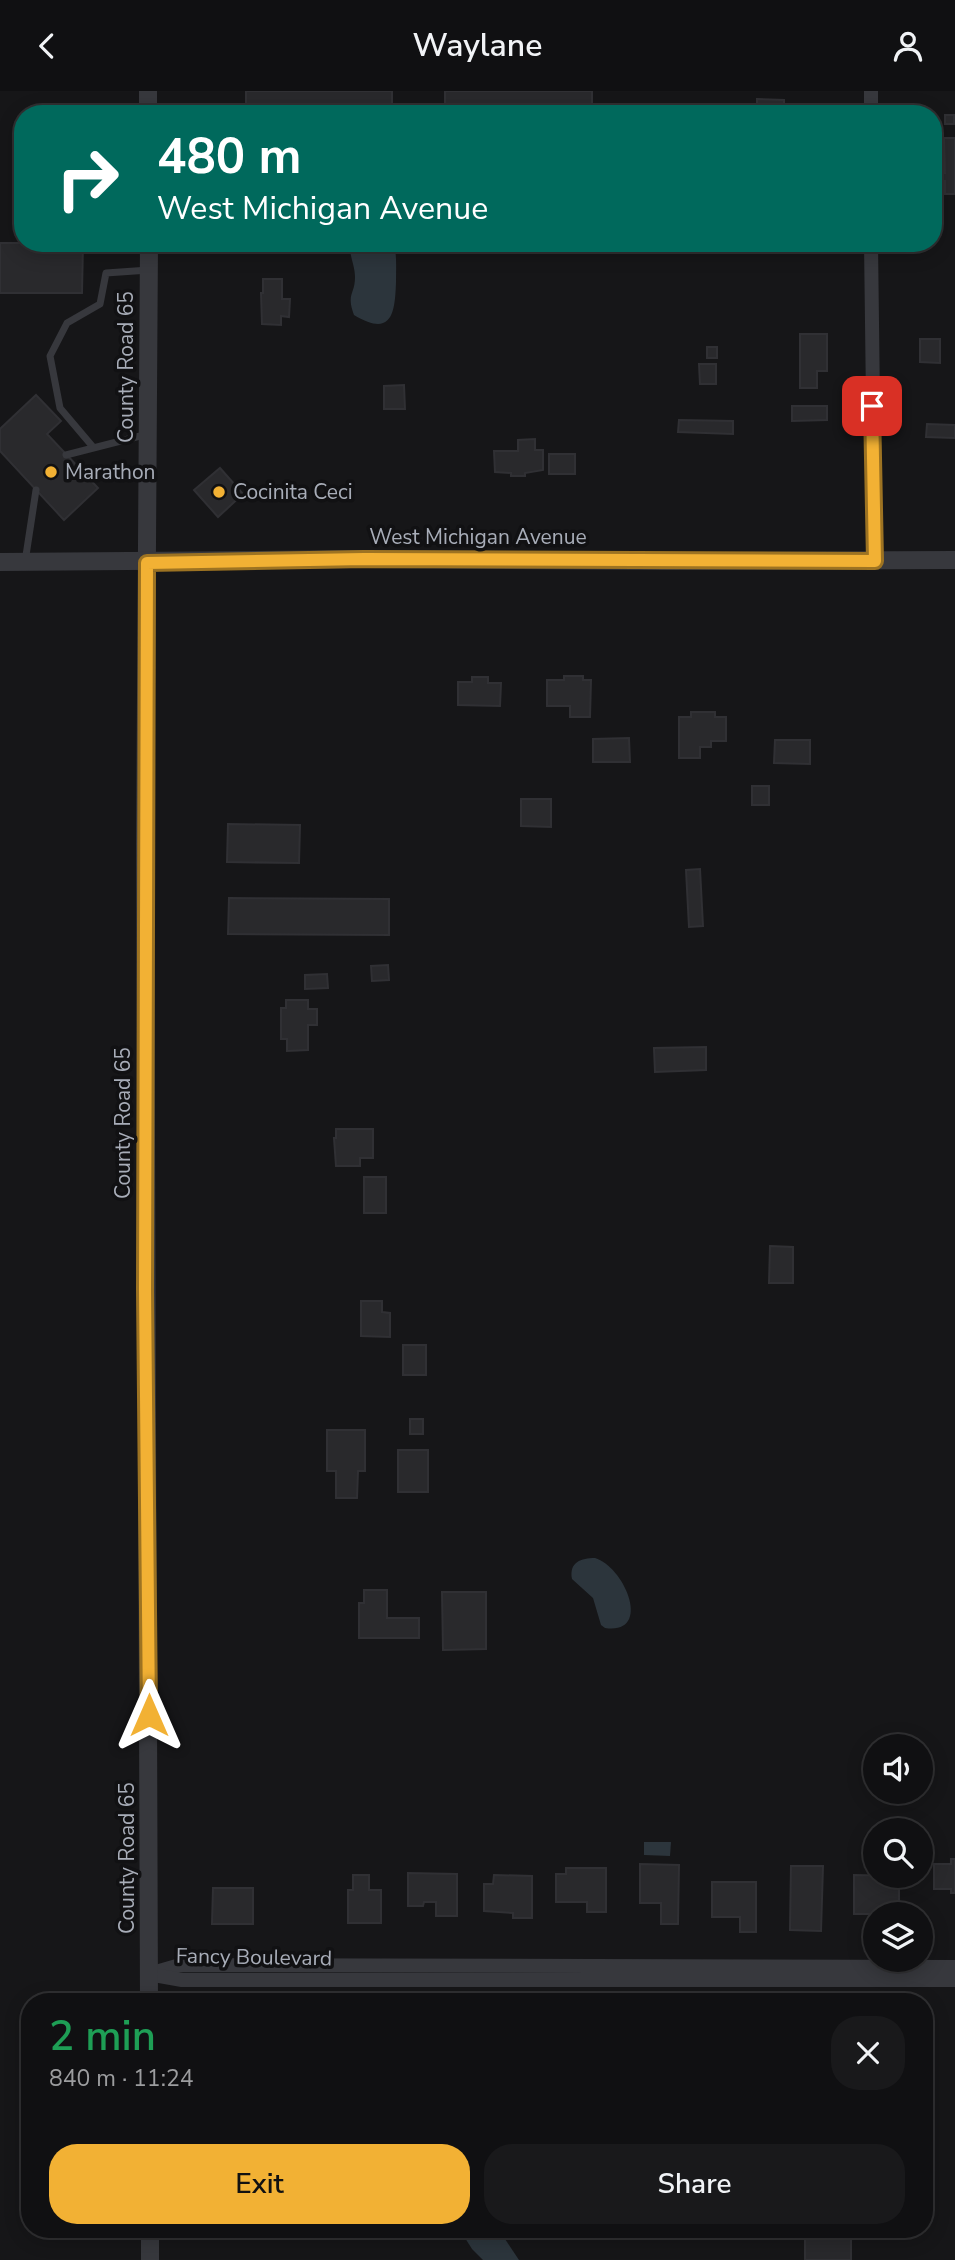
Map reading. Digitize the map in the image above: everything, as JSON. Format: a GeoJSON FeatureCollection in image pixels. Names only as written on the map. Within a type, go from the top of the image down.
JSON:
{"type":"FeatureCollection","features":[{"type":"Feature","properties":{"kind":"street","name":"County Road 65"},"geometry":{"type":"LineString","coordinates":[[149,252],[145,1290],[149,1993]]}},
{"type":"Feature","properties":{"kind":"street"},"geometry":{"type":"LineString","coordinates":[[871,252],[875,561]]}},
{"type":"Feature","properties":{"kind":"street","name":"West Michigan Avenue"},"geometry":{"type":"LineString","coordinates":[[0,562],[147,563],[352,559],[955,560]]}},
{"type":"Feature","properties":{"kind":"street","name":"Fancy Boulevard"},"geometry":{"type":"LineString","coordinates":[[149,1974],[180,1965],[263,1973],[856,1973],[955,1967]]}},
{"type":"Feature","properties":{"kind":"street","name":"Fancy Boulevard"},"geometry":{"type":"LineString","coordinates":[[856,1973],[955,1980]]}},
{"type":"Feature","properties":{"kind":"street"},"geometry":{"type":"LineString","coordinates":[[150,2238],[150,2260]]}},
{"type":"Feature","properties":{"kind":"lane"},"geometry":{"type":"LineString","coordinates":[[93,447],[60,408],[50,356],[67,323],[100,304],[106,273],[149,270]]}},
{"type":"Feature","properties":{"kind":"lane"},"geometry":{"type":"LineString","coordinates":[[66,455],[149,433]]}},
{"type":"Feature","properties":{"kind":"lane"},"geometry":{"type":"LineString","coordinates":[[24,562],[36,490]]}},
{"type":"Feature","properties":{"kind":"shaded area"},"geometry":{"type":"Polygon","coordinates":[[[350,252],[396,252],[394,303],[389,319],[384,323],[376,324],[354,315],[351,298],[355,283],[350,252]]]}},
{"type":"Feature","properties":{"kind":"shaded area"},"geometry":{"type":"Polygon","coordinates":[[[595,1558],[616,1574],[629,1599],[631,1611],[628,1621],[620,1627],[605,1628],[601,1625],[593,1598],[572,1579],[572,1569],[577,1562],[595,1558]]]}},
{"type":"Feature","properties":{"kind":"shaded area"},"geometry":{"type":"Polygon","coordinates":[[[644,1842],[671,1842],[670,1856],[644,1855],[644,1842]]]}},
{"type":"Feature","properties":{"kind":"shaded area"},"geometry":{"type":"Polygon","coordinates":[[[465,2238],[504,2238],[519,2260],[483,2260],[465,2238]]]}},
{"type":"Feature","properties":{"kind":"building"},"geometry":{"type":"Polygon","coordinates":[[[246,91],[392,91],[392,105],[246,105],[246,91]]]}},
{"type":"Feature","properties":{"kind":"building"},"geometry":{"type":"Polygon","coordinates":[[[445,91],[592,91],[592,105],[445,105],[445,91]]]}},
{"type":"Feature","properties":{"kind":"building"},"geometry":{"type":"Polygon","coordinates":[[[757,99],[784,100],[784,105],[757,105],[757,99]]]}},
{"type":"Feature","properties":{"kind":"building"},"geometry":{"type":"Polygon","coordinates":[[[945,115],[954,115],[954,124],[945,124],[945,115]]]}},
{"type":"Feature","properties":{"kind":"building"},"geometry":{"type":"Polygon","coordinates":[[[944,138],[955,138],[955,194],[945,194],[942,173],[945,173],[944,138]]]}},
{"type":"Feature","properties":{"kind":"building"},"geometry":{"type":"Polygon","coordinates":[[[0,243],[14,243],[14,252],[83,252],[82,293],[0,293],[0,243]]]}},
{"type":"Feature","properties":{"kind":"building"},"geometry":{"type":"Polygon","coordinates":[[[263,279],[282,279],[282,299],[290,299],[289,317],[281,316],[281,325],[262,324],[263,279]]]}},
{"type":"Feature","properties":{"kind":"building"},"geometry":{"type":"Polygon","coordinates":[[[800,334],[827,334],[827,371],[817,371],[817,388],[800,388],[800,334]]]}},
{"type":"Feature","properties":{"kind":"building"},"geometry":{"type":"Polygon","coordinates":[[[920,339],[940,339],[940,363],[920,362],[920,339]]]}},
{"type":"Feature","properties":{"kind":"building"},"geometry":{"type":"Polygon","coordinates":[[[707,347],[717,347],[717,358],[707,358],[707,347]]]}},
{"type":"Feature","properties":{"kind":"building"},"geometry":{"type":"Polygon","coordinates":[[[699,364],[716,364],[716,384],[700,384],[699,364]]]}},
{"type":"Feature","properties":{"kind":"building"},"geometry":{"type":"Polygon","coordinates":[[[404,385],[405,409],[384,409],[384,386],[404,385]]]}},
{"type":"Feature","properties":{"kind":"building","name":"Marathon"},"geometry":{"type":"Polygon","coordinates":[[[36,395],[61,421],[47,434],[98,488],[64,520],[0,451],[0,429],[36,395]]]}},
{"type":"Feature","properties":{"kind":"building"},"geometry":{"type":"Polygon","coordinates":[[[792,406],[827,406],[827,420],[792,421],[792,406]]]}},
{"type":"Feature","properties":{"kind":"building"},"geometry":{"type":"Polygon","coordinates":[[[679,420],[733,421],[733,434],[678,432],[679,420]]]}},
{"type":"Feature","properties":{"kind":"building"},"geometry":{"type":"Polygon","coordinates":[[[927,424],[955,425],[955,438],[926,437],[927,424]]]}},
{"type":"Feature","properties":{"kind":"building"},"geometry":{"type":"Polygon","coordinates":[[[535,439],[535,450],[543,450],[543,470],[525,473],[525,476],[495,472],[494,451],[518,451],[518,440],[535,439]]]}},
{"type":"Feature","properties":{"kind":"building"},"geometry":{"type":"Polygon","coordinates":[[[549,454],[575,454],[575,474],[549,474],[549,454]]]}},
{"type":"Feature","properties":{"kind":"building","name":"Cocinita Ceci"},"geometry":{"type":"Polygon","coordinates":[[[220,468],[243,494],[218,517],[194,490],[220,468]]]}},
{"type":"Feature","properties":{"kind":"building"},"geometry":{"type":"Polygon","coordinates":[[[564,676],[583,676],[583,680],[591,680],[590,717],[570,717],[570,706],[547,706],[547,680],[564,680],[564,676]]]}},
{"type":"Feature","properties":{"kind":"building"},"geometry":{"type":"Polygon","coordinates":[[[472,677],[488,677],[488,683],[501,683],[500,706],[458,705],[458,682],[472,682],[472,677]]]}},
{"type":"Feature","properties":{"kind":"building"},"geometry":{"type":"Polygon","coordinates":[[[691,712],[715,712],[715,717],[726,717],[726,741],[711,741],[711,747],[700,747],[700,758],[679,758],[679,717],[691,717],[691,712]]]}},
{"type":"Feature","properties":{"kind":"building"},"geometry":{"type":"Polygon","coordinates":[[[629,738],[630,762],[593,762],[593,739],[629,738]]]}},
{"type":"Feature","properties":{"kind":"building"},"geometry":{"type":"Polygon","coordinates":[[[775,740],[810,740],[810,764],[774,763],[775,740]]]}},
{"type":"Feature","properties":{"kind":"building"},"geometry":{"type":"Polygon","coordinates":[[[752,786],[769,786],[769,805],[752,805],[752,786]]]}},
{"type":"Feature","properties":{"kind":"building"},"geometry":{"type":"Polygon","coordinates":[[[521,799],[551,799],[551,827],[521,826],[521,799]]]}},
{"type":"Feature","properties":{"kind":"building"},"geometry":{"type":"Polygon","coordinates":[[[228,824],[300,825],[299,863],[227,862],[228,824]]]}},
{"type":"Feature","properties":{"kind":"building"},"geometry":{"type":"Polygon","coordinates":[[[700,869],[703,926],[689,927],[686,870],[700,869]]]}},
{"type":"Feature","properties":{"kind":"building"},"geometry":{"type":"Polygon","coordinates":[[[229,898],[389,899],[389,935],[228,934],[229,898]]]}},
{"type":"Feature","properties":{"kind":"building"},"geometry":{"type":"Polygon","coordinates":[[[388,965],[389,980],[372,981],[371,966],[388,965]]]}},
{"type":"Feature","properties":{"kind":"building"},"geometry":{"type":"Polygon","coordinates":[[[327,974],[328,988],[305,989],[305,975],[327,974]]]}},
{"type":"Feature","properties":{"kind":"building"},"geometry":{"type":"Polygon","coordinates":[[[286,1000],[308,1000],[308,1009],[317,1009],[317,1025],[308,1025],[308,1050],[287,1051],[287,1039],[281,1039],[281,1008],[286,1008],[286,1000]]]}},
{"type":"Feature","properties":{"kind":"building"},"geometry":{"type":"Polygon","coordinates":[[[706,1047],[706,1070],[655,1072],[654,1048],[706,1047]]]}},
{"type":"Feature","properties":{"kind":"building"},"geometry":{"type":"Polygon","coordinates":[[[336,1129],[373,1129],[373,1158],[360,1158],[360,1166],[336,1166],[336,1129]]]}},
{"type":"Feature","properties":{"kind":"building"},"geometry":{"type":"Polygon","coordinates":[[[364,1177],[386,1177],[386,1213],[364,1213],[364,1177]]]}},
{"type":"Feature","properties":{"kind":"building"},"geometry":{"type":"Polygon","coordinates":[[[770,1246],[793,1247],[793,1283],[769,1283],[770,1246]]]}},
{"type":"Feature","properties":{"kind":"building"},"geometry":{"type":"Polygon","coordinates":[[[361,1301],[382,1301],[382,1312],[390,1313],[390,1337],[361,1336],[361,1301]]]}},
{"type":"Feature","properties":{"kind":"building"},"geometry":{"type":"Polygon","coordinates":[[[403,1345],[426,1345],[426,1375],[403,1375],[403,1345]]]}},
{"type":"Feature","properties":{"kind":"building"},"geometry":{"type":"Polygon","coordinates":[[[410,1419],[423,1419],[423,1434],[410,1434],[410,1419]]]}},
{"type":"Feature","properties":{"kind":"building"},"geometry":{"type":"Polygon","coordinates":[[[327,1430],[365,1430],[365,1471],[358,1471],[357,1498],[336,1498],[336,1471],[327,1471],[327,1430]]]}},
{"type":"Feature","properties":{"kind":"building"},"geometry":{"type":"Polygon","coordinates":[[[398,1450],[428,1450],[428,1492],[398,1492],[398,1450]]]}},
{"type":"Feature","properties":{"kind":"building"},"geometry":{"type":"Polygon","coordinates":[[[364,1590],[387,1590],[387,1618],[419,1618],[419,1638],[359,1638],[359,1603],[364,1603],[364,1590]]]}},
{"type":"Feature","properties":{"kind":"building"},"geometry":{"type":"Polygon","coordinates":[[[442,1592],[486,1592],[486,1649],[443,1650],[442,1592]]]}},
{"type":"Feature","properties":{"kind":"building"},"geometry":{"type":"Polygon","coordinates":[[[951,1859],[955,1859],[955,1893],[951,1893],[951,1889],[934,1889],[934,1864],[951,1864],[951,1859]]]}},
{"type":"Feature","properties":{"kind":"building"},"geometry":{"type":"Polygon","coordinates":[[[640,1864],[679,1865],[678,1924],[661,1924],[661,1903],[640,1903],[640,1864]]]}},
{"type":"Feature","properties":{"kind":"building"},"geometry":{"type":"Polygon","coordinates":[[[791,1866],[823,1866],[821,1931],[790,1930],[791,1866]]]}},
{"type":"Feature","properties":{"kind":"building"},"geometry":{"type":"Polygon","coordinates":[[[566,1868],[606,1868],[606,1912],[587,1912],[587,1902],[556,1902],[556,1874],[566,1874],[566,1868]]]}},
{"type":"Feature","properties":{"kind":"building"},"geometry":{"type":"Polygon","coordinates":[[[408,1873],[457,1874],[457,1916],[436,1916],[436,1902],[424,1902],[423,1906],[408,1906],[408,1873]]]}},
{"type":"Feature","properties":{"kind":"building"},"geometry":{"type":"Polygon","coordinates":[[[353,1875],[369,1875],[369,1890],[381,1890],[381,1923],[348,1923],[348,1890],[353,1890],[353,1875]]]}},
{"type":"Feature","properties":{"kind":"building"},"geometry":{"type":"Polygon","coordinates":[[[494,1875],[532,1876],[532,1918],[513,1918],[513,1913],[484,1911],[484,1884],[493,1884],[494,1875]]]}},
{"type":"Feature","properties":{"kind":"building"},"geometry":{"type":"Polygon","coordinates":[[[854,1875],[863,1875],[863,1888],[899,1888],[899,1902],[863,1902],[863,1914],[854,1914],[854,1875]]]}},
{"type":"Feature","properties":{"kind":"building"},"geometry":{"type":"Polygon","coordinates":[[[712,1882],[756,1882],[756,1932],[740,1932],[740,1917],[712,1917],[712,1882]]]}},
{"type":"Feature","properties":{"kind":"building"},"geometry":{"type":"Polygon","coordinates":[[[213,1888],[253,1888],[253,1924],[212,1924],[213,1888]]]}},
{"type":"Feature","properties":{"kind":"building"},"geometry":{"type":"Polygon","coordinates":[[[805,2238],[851,2238],[851,2260],[805,2260],[805,2238]]]}},
{"type":"Feature","properties":{"kind":"place","name":"Marathon"},"geometry":{"type":"Point","coordinates":[51,472]}},
{"type":"Feature","properties":{"kind":"place","name":"Cocinita Ceci"},"geometry":{"type":"Point","coordinates":[219,492]}},
{"type":"Feature","properties":{"kind":"route"},"geometry":{"type":"LineString","coordinates":[[149,1715],[145,1290],[147,563],[364,559],[875,561],[872,406]]}}]}
